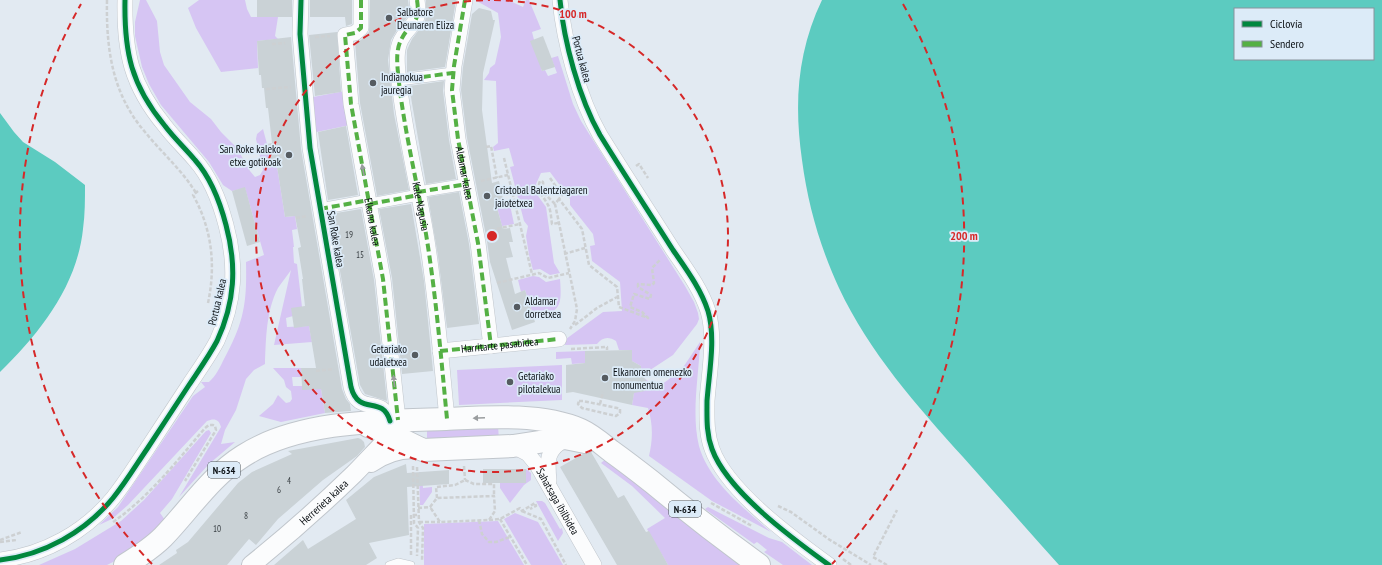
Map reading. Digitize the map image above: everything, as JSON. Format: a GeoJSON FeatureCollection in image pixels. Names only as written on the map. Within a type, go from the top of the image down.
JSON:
{"type":"FeatureCollection","features":[{"type":"Feature","properties":{"kind":"highway","name":"N-634"},"geometry":{"type":"LineString","coordinates":[[125,565],[158,542],[223,470],[243,456],[263,445],[287,436],[317,429],[351,424],[370,427],[447,418],[511,418],[540,420],[576,429],[594,438],[759,565]]}},
{"type":"Feature","properties":{"kind":"highway"},"geometry":{"type":"LineString","coordinates":[[511,418],[523,427],[523,445]]}},
{"type":"Feature","properties":{"kind":"highway","name":"N-634"},"geometry":{"type":"LineString","coordinates":[[397,424],[418,458],[523,445],[551,439],[568,438],[582,441],[612,452]]}},
{"type":"Feature","properties":{"kind":"street","name":"San Roke kalea"},"geometry":{"type":"LineString","coordinates":[[301,0],[300,38],[310,148],[351,389],[360,402],[378,406],[385,410],[397,424]]}},
{"type":"Feature","properties":{"kind":"street"},"geometry":{"type":"LineString","coordinates":[[350,34],[360,30],[362,25],[361,0]]}},
{"type":"Feature","properties":{"kind":"street","name":"Kale Nagusia"},"geometry":{"type":"LineString","coordinates":[[417,0],[417,19],[402,38],[397,59],[399,80],[426,236],[447,418]]}},
{"type":"Feature","properties":{"kind":"street","name":"Aldamar kalea"},"geometry":{"type":"LineString","coordinates":[[465,0],[451,86],[453,106],[476,233],[491,346]]}},
{"type":"Feature","properties":{"kind":"street","name":"Portua kalea"},"geometry":{"type":"LineString","coordinates":[[560,0],[565,37],[583,99],[591,118],[600,135],[688,274],[706,306],[710,319],[711,338],[707,425],[710,442],[715,456],[727,476],[747,498],[786,532],[828,565]]}},
{"type":"Feature","properties":{"kind":"street","name":"Portua kalea"},"geometry":{"type":"LineString","coordinates":[[0,560],[35,553],[57,543],[84,526],[108,504],[129,476],[210,354],[223,325],[230,299],[234,266],[229,235],[221,206],[204,171],[159,119],[139,87],[132,69],[127,49],[125,33],[125,1]]}},
{"type":"Feature","properties":{"kind":"street","name":"Elkano kalea"},"geometry":{"type":"LineString","coordinates":[[350,34],[351,104],[383,280],[397,424]]}},
{"type":"Feature","properties":{"kind":"street"},"geometry":{"type":"LineString","coordinates":[[399,80],[452,74]]}},
{"type":"Feature","properties":{"kind":"street"},"geometry":{"type":"LineString","coordinates":[[320,209],[419,194],[467,184]]}},
{"type":"Feature","properties":{"kind":"street","name":"Harritarte pasabidea"},"geometry":{"type":"LineString","coordinates":[[440,351],[491,346],[562,344]]}},
{"type":"Feature","properties":{"kind":"street","name":"Herrerieta kalea"},"geometry":{"type":"LineString","coordinates":[[251,565],[355,473],[397,424]]}},
{"type":"Feature","properties":{"kind":"street"},"geometry":{"type":"LineString","coordinates":[[549,484],[549,455],[555,446],[568,438]]}},
{"type":"Feature","properties":{"kind":"street"},"geometry":{"type":"LineString","coordinates":[[523,445],[542,456],[549,484]]}},
{"type":"Feature","properties":{"kind":"street","name":"Sahatsaga ibilbidea"},"geometry":{"type":"LineString","coordinates":[[523,445],[525,452],[531,457],[549,484],[594,565]]}},
{"type":"Feature","properties":{"kind":"street"},"geometry":{"type":"LineString","coordinates":[[355,473],[388,453],[409,449],[418,458]]}},
{"type":"Feature","properties":{"kind":"lane"},"geometry":{"type":"LineString","coordinates":[[389,565],[398,562],[415,562]]}},
{"type":"Feature","properties":{"kind":"path"},"geometry":{"type":"LineString","coordinates":[[300,38],[350,34]]}},
{"type":"Feature","properties":{"kind":"path"},"geometry":{"type":"LineString","coordinates":[[266,89],[305,86]]}},
{"type":"Feature","properties":{"kind":"path"},"geometry":{"type":"LineString","coordinates":[[486,147],[491,146],[496,178],[508,175]]}},
{"type":"Feature","properties":{"kind":"path"},"geometry":{"type":"LineString","coordinates":[[504,158],[532,274]]}},
{"type":"Feature","properties":{"kind":"path"},"geometry":{"type":"LineString","coordinates":[[639,164],[648,178]]}},
{"type":"Feature","properties":{"kind":"path"},"geometry":{"type":"LineString","coordinates":[[550,178],[562,195],[555,204]]}},
{"type":"Feature","properties":{"kind":"path"},"geometry":{"type":"LineString","coordinates":[[558,223],[552,224],[549,205],[541,194],[540,181],[543,182],[544,193],[555,204],[564,254],[577,309],[573,326],[562,344],[607,347],[607,350]]}},
{"type":"Feature","properties":{"kind":"path"},"geometry":{"type":"LineString","coordinates":[[201,190],[193,195],[204,218],[211,246],[213,275],[208,303]]}},
{"type":"Feature","properties":{"kind":"path"},"geometry":{"type":"LineString","coordinates":[[559,199],[582,229],[589,265],[617,287],[618,307],[648,318],[642,312],[630,307],[634,294],[650,299],[651,296],[638,287],[638,284],[652,286],[654,283],[652,268]]}},
{"type":"Feature","properties":{"kind":"path"},"geometry":{"type":"LineString","coordinates":[[476,233],[520,224]]}},
{"type":"Feature","properties":{"kind":"path"},"geometry":{"type":"LineString","coordinates":[[564,254],[585,248]]}},
{"type":"Feature","properties":{"kind":"path"},"geometry":{"type":"LineString","coordinates":[[483,286],[532,274],[539,273],[548,278],[569,273]]}},
{"type":"Feature","properties":{"kind":"path"},"geometry":{"type":"LineString","coordinates":[[573,326],[597,308],[617,297]]}},
{"type":"Feature","properties":{"kind":"path"},"geometry":{"type":"LineString","coordinates":[[600,404],[603,392]]}},
{"type":"Feature","properties":{"kind":"path"},"geometry":{"type":"LineString","coordinates":[[582,400],[600,404],[618,408],[620,414],[617,416],[582,408],[578,404],[582,400]]}},
{"type":"Feature","properties":{"kind":"path"},"geometry":{"type":"LineString","coordinates":[[415,562],[418,528],[414,523],[414,515],[418,458]]}},
{"type":"Feature","properties":{"kind":"path"},"geometry":{"type":"LineString","coordinates":[[464,464],[465,480]]}},
{"type":"Feature","properties":{"kind":"path"},"geometry":{"type":"LineString","coordinates":[[415,562],[422,528],[418,515],[417,473]]}},
{"type":"Feature","properties":{"kind":"path"},"geometry":{"type":"LineString","coordinates":[[465,480],[474,484],[494,484],[495,511],[489,520]]}},
{"type":"Feature","properties":{"kind":"path"},"geometry":{"type":"LineString","coordinates":[[418,508],[430,507],[437,498],[436,487],[455,485],[465,480]]}},
{"type":"Feature","properties":{"kind":"path"},"geometry":{"type":"LineString","coordinates":[[437,498],[494,496]]}},
{"type":"Feature","properties":{"kind":"path"},"geometry":{"type":"LineString","coordinates":[[706,500],[717,508],[759,529]]}},
{"type":"Feature","properties":{"kind":"path"},"geometry":{"type":"LineString","coordinates":[[522,511],[535,503],[536,506],[530,509]]}},
{"type":"Feature","properties":{"kind":"path"},"geometry":{"type":"LineString","coordinates":[[776,505],[789,510],[837,544],[871,565]]}},
{"type":"Feature","properties":{"kind":"path"},"geometry":{"type":"LineString","coordinates":[[430,507],[440,522]]}},
{"type":"Feature","properties":{"kind":"path"},"geometry":{"type":"LineString","coordinates":[[419,522],[500,519],[520,508],[522,511],[541,519],[566,565]]}},
{"type":"Feature","properties":{"kind":"path"},"geometry":{"type":"LineString","coordinates":[[887,565],[873,557],[897,510]]}},
{"type":"Feature","properties":{"kind":"path"},"geometry":{"type":"LineString","coordinates":[[415,562],[411,515],[418,515]]}},
{"type":"Feature","properties":{"kind":"path"},"geometry":{"type":"LineString","coordinates":[[500,519],[527,565]]}},
{"type":"Feature","properties":{"kind":"path"},"geometry":{"type":"LineString","coordinates":[[479,520],[482,534],[489,542],[496,542],[510,537]]}},
{"type":"Feature","properties":{"kind":"path"},"geometry":{"type":"LineString","coordinates":[[0,541],[22,532]]}},
{"type":"Feature","properties":{"kind":"path"},"geometry":{"type":"LineString","coordinates":[[0,541],[20,540]]}},
{"type":"Feature","properties":{"kind":"shaded area"},"geometry":{"type":"Polygon","coordinates":[[[140,0],[146,0],[157,21],[160,52],[164,65],[190,102],[211,119],[235,146],[255,177],[260,175],[263,170],[256,139],[257,134],[263,129],[270,161],[276,160],[285,217],[295,216],[297,229],[292,230],[294,263],[297,264],[302,307],[293,316],[286,318],[287,327],[309,326],[312,342],[274,345],[291,270],[278,288],[271,306],[267,325],[265,364],[254,370],[246,379],[236,410],[225,430],[221,444],[235,442],[209,464],[179,497],[221,427],[219,422],[216,420],[207,421],[128,505],[112,519],[99,525],[118,507],[193,396],[205,387],[201,382],[209,382],[218,371],[231,346],[243,312],[246,289],[246,262],[264,255],[245,188],[232,191],[223,185],[209,162],[161,105],[149,84],[142,67],[135,36],[135,22],[140,0]]]}},
{"type":"Feature","properties":{"kind":"shaded area"},"geometry":{"type":"Polygon","coordinates":[[[199,0],[245,0],[251,17],[278,17],[275,36],[278,39],[257,41],[258,68],[221,72],[196,28],[188,8],[199,0]]]}},
{"type":"Feature","properties":{"kind":"shaded area"},"geometry":{"type":"Polygon","coordinates":[[[475,0],[508,0],[523,7],[526,0],[529,0],[541,29],[532,32],[542,71],[545,70],[548,76],[557,73],[552,60],[548,61],[548,59],[558,56],[573,104],[581,121],[694,302],[699,319],[697,324],[673,355],[641,376],[641,366],[632,361],[632,350],[619,350],[616,341],[613,339],[603,339],[597,344],[565,345],[566,339],[603,312],[622,311],[620,282],[592,261],[590,246],[595,245],[593,234],[570,205],[570,199],[550,172],[541,173],[536,184],[538,196],[546,207],[554,263],[560,273],[550,275],[540,269],[533,270],[526,236],[528,226],[524,221],[510,167],[514,166],[509,148],[494,151],[493,147],[498,143],[496,81],[484,80],[489,73],[490,68],[495,64],[501,37],[498,13],[475,0]]]}},
{"type":"Feature","properties":{"kind":"shaded area"},"geometry":{"type":"Polygon","coordinates":[[[822,0],[1382,0],[1382,565],[1059,565],[911,398],[879,356],[851,312],[839,288],[826,257],[811,209],[802,160],[798,119],[798,98],[807,39],[822,0]]]}},
{"type":"Feature","properties":{"kind":"shaded area"},"geometry":{"type":"Polygon","coordinates":[[[345,91],[350,125],[312,133],[308,98],[345,91]]]}},
{"type":"Feature","properties":{"kind":"shaded area"},"geometry":{"type":"Polygon","coordinates":[[[0,113],[23,142],[55,162],[85,185],[85,202],[83,229],[79,250],[65,289],[42,325],[0,372],[0,113]]]}},
{"type":"Feature","properties":{"kind":"shaded area"},"geometry":{"type":"Polygon","coordinates":[[[509,200],[514,224],[502,226],[497,207],[499,206],[498,202],[509,200]]]}},
{"type":"Feature","properties":{"kind":"shaded area"},"geometry":{"type":"Polygon","coordinates":[[[533,276],[539,277],[546,282],[560,279],[561,288],[560,302],[555,310],[550,313],[534,317],[525,290],[521,292],[518,280],[533,276]]]}},
{"type":"Feature","properties":{"kind":"shaded area"},"geometry":{"type":"Polygon","coordinates":[[[700,342],[696,394],[696,421],[699,446],[704,459],[719,483],[739,504],[771,532],[712,501],[649,456],[652,432],[648,408],[632,405],[634,392],[645,390],[647,386],[645,379],[656,388],[668,380],[684,366],[700,342]]]}},
{"type":"Feature","properties":{"kind":"shaded area"},"geometry":{"type":"Polygon","coordinates":[[[585,351],[585,363],[572,364],[571,358],[556,359],[556,352],[585,351]]]}},
{"type":"Feature","properties":{"kind":"shaded area","name":"Getariako pilotalekua"},"geometry":{"type":"Polygon","coordinates":[[[562,365],[562,400],[459,405],[457,370],[562,365]]]}},
{"type":"Feature","properties":{"kind":"shaded area"},"geometry":{"type":"Polygon","coordinates":[[[273,368],[301,368],[301,377],[292,377],[293,386],[321,389],[325,413],[281,422],[259,416],[273,404],[278,395],[286,403],[290,402],[292,399],[291,391],[286,387],[284,380],[273,368]]]}},
{"type":"Feature","properties":{"kind":"shaded area"},"geometry":{"type":"Polygon","coordinates":[[[498,425],[499,441],[427,442],[427,427],[498,425]]]}},
{"type":"Feature","properties":{"kind":"shaded area"},"geometry":{"type":"Polygon","coordinates":[[[209,430],[211,433],[172,499],[160,513],[165,520],[157,530],[121,558],[107,565],[39,565],[75,549],[121,521],[144,500],[206,431],[209,430]]]}},
{"type":"Feature","properties":{"kind":"shaded area"},"geometry":{"type":"Polygon","coordinates":[[[606,459],[741,565],[668,565],[647,529],[665,518],[632,486],[601,463],[606,459]]]}},
{"type":"Feature","properties":{"kind":"shaded area"},"geometry":{"type":"Polygon","coordinates":[[[526,469],[531,473],[531,480],[524,485],[510,503],[500,488],[500,483],[526,483],[526,469]]]}},
{"type":"Feature","properties":{"kind":"shaded area"},"geometry":{"type":"Polygon","coordinates":[[[419,472],[422,472],[423,488],[432,487],[432,492],[423,505],[420,505],[419,472]]]}},
{"type":"Feature","properties":{"kind":"shaded area"},"geometry":{"type":"Polygon","coordinates":[[[536,501],[542,501],[545,503],[560,529],[562,528],[563,533],[558,541],[536,501]]]}},
{"type":"Feature","properties":{"kind":"shaded area"},"geometry":{"type":"Polygon","coordinates":[[[708,507],[769,538],[782,542],[812,565],[783,565],[764,552],[767,550],[757,542],[754,544],[705,509],[708,507]]]}},
{"type":"Feature","properties":{"kind":"shaded area"},"geometry":{"type":"Polygon","coordinates":[[[515,513],[538,522],[563,565],[531,565],[504,519],[515,513]]]}},
{"type":"Feature","properties":{"kind":"shaded area"},"geometry":{"type":"Polygon","coordinates":[[[498,521],[524,565],[424,565],[424,524],[498,521]]]}},
{"type":"Feature","properties":{"kind":"building"},"geometry":{"type":"Polygon","coordinates":[[[257,0],[292,0],[292,17],[257,17],[257,0]]]}},
{"type":"Feature","properties":{"kind":"building"},"geometry":{"type":"Polygon","coordinates":[[[310,0],[352,0],[352,24],[346,26],[345,17],[310,17],[310,0]]]}},
{"type":"Feature","properties":{"kind":"building"},"geometry":{"type":"Polygon","coordinates":[[[370,0],[408,0],[409,9],[408,16],[391,40],[388,60],[394,114],[409,190],[377,196],[360,103],[355,42],[361,40],[369,32],[370,0]]]}},
{"type":"Feature","properties":{"kind":"building"},"geometry":{"type":"Polygon","coordinates":[[[426,0],[456,0],[445,67],[407,72],[407,50],[412,39],[425,22],[426,0]]]}},
{"type":"Feature","properties":{"kind":"building"},"geometry":{"type":"Polygon","coordinates":[[[479,8],[491,11],[493,20],[495,20],[483,73],[482,110],[492,183],[499,181],[503,199],[495,201],[503,229],[510,228],[513,242],[509,242],[513,257],[506,258],[515,294],[525,290],[535,322],[512,330],[490,262],[467,138],[461,90],[463,67],[472,14],[479,8]]]}},
{"type":"Feature","properties":{"kind":"building"},"geometry":{"type":"Polygon","coordinates":[[[337,32],[341,92],[315,96],[309,35],[337,32]]]}},
{"type":"Feature","properties":{"kind":"building"},"geometry":{"type":"Polygon","coordinates":[[[543,36],[555,67],[542,71],[530,41],[543,36]]]}},
{"type":"Feature","properties":{"kind":"building"},"geometry":{"type":"Polygon","coordinates":[[[291,37],[301,149],[342,389],[350,404],[351,411],[325,413],[321,389],[302,390],[301,368],[316,368],[309,326],[294,328],[291,308],[305,306],[303,279],[298,248],[301,247],[295,216],[285,217],[276,160],[270,161],[267,144],[272,143],[268,108],[266,108],[261,75],[259,75],[257,41],[291,37]]]}},
{"type":"Feature","properties":{"kind":"building"},"geometry":{"type":"Polygon","coordinates":[[[444,81],[443,91],[449,140],[456,179],[426,184],[409,86],[444,81]]]}},
{"type":"Feature","properties":{"kind":"building"},"geometry":{"type":"Polygon","coordinates":[[[346,126],[358,195],[328,200],[318,132],[346,126]]]}},
{"type":"Feature","properties":{"kind":"building"},"geometry":{"type":"Polygon","coordinates":[[[245,187],[260,242],[247,246],[232,191],[245,187]]]}},
{"type":"Feature","properties":{"kind":"building"},"geometry":{"type":"Polygon","coordinates":[[[459,192],[469,244],[479,324],[447,328],[438,256],[428,197],[459,192]]]}},
{"type":"Feature","properties":{"kind":"building"},"geometry":{"type":"Polygon","coordinates":[[[411,204],[424,281],[433,371],[402,374],[392,278],[379,209],[411,204]]]}},
{"type":"Feature","properties":{"kind":"building"},"geometry":{"type":"Polygon","coordinates":[[[361,209],[374,280],[387,401],[365,394],[360,385],[330,214],[361,209]]]}},
{"type":"Feature","properties":{"kind":"building","name":"Elkanoren omenezko monumentua"},"geometry":{"type":"Polygon","coordinates":[[[632,350],[632,361],[641,366],[641,374],[646,380],[647,387],[645,391],[634,393],[632,405],[573,392],[566,393],[566,365],[585,363],[585,351],[632,350]]]}},
{"type":"Feature","properties":{"kind":"building"},"geometry":{"type":"Polygon","coordinates":[[[358,438],[364,442],[365,447],[357,456],[323,480],[278,519],[256,545],[249,539],[227,565],[159,565],[177,553],[176,550],[188,542],[238,483],[252,472],[292,454],[288,451],[358,438]]]}},
{"type":"Feature","properties":{"kind":"building"},"geometry":{"type":"Polygon","coordinates":[[[591,452],[618,498],[624,495],[646,532],[649,531],[668,565],[617,565],[560,467],[583,454],[591,452]]]}},
{"type":"Feature","properties":{"kind":"building"},"geometry":{"type":"Polygon","coordinates":[[[406,464],[407,473],[449,470],[449,484],[407,487],[409,535],[369,543],[377,558],[366,565],[274,565],[303,540],[308,549],[356,519],[346,500],[374,477],[406,464]]]}},
{"type":"Feature","properties":{"kind":"building"},"geometry":{"type":"Polygon","coordinates":[[[483,469],[526,469],[526,483],[483,483],[483,469]]]}},
{"type":"Feature","properties":{"kind":"marked path"},"geometry":{"type":"LineString","coordinates":[[361,0],[361,28],[355,33],[345,35],[351,104],[383,279],[398,420]]}},
{"type":"Feature","properties":{"kind":"marked path"},"geometry":{"type":"LineString","coordinates":[[417,0],[418,8],[416,19],[404,34],[399,44],[397,56],[403,113],[430,257],[447,419]]}},
{"type":"Feature","properties":{"kind":"marked path"},"geometry":{"type":"LineString","coordinates":[[465,0],[454,66],[452,90],[458,139],[478,243],[491,346]]}},
{"type":"Feature","properties":{"kind":"marked path"},"geometry":{"type":"LineString","coordinates":[[399,80],[453,73]]}},
{"type":"Feature","properties":{"kind":"marked path"},"geometry":{"type":"LineString","coordinates":[[418,192],[467,184]]}},
{"type":"Feature","properties":{"kind":"marked path"},"geometry":{"type":"LineString","coordinates":[[370,204],[419,195]]}},
{"type":"Feature","properties":{"kind":"marked path"},"geometry":{"type":"LineString","coordinates":[[320,209],[369,200]]}},
{"type":"Feature","properties":{"kind":"marked path"},"geometry":{"type":"LineString","coordinates":[[440,351],[559,339]]}},
{"type":"Feature","properties":{"kind":"cycle path"},"geometry":{"type":"LineString","coordinates":[[0,560],[32,553],[48,547],[77,531],[102,510],[127,480],[207,358],[217,341],[228,312],[231,298],[233,269],[230,240],[221,208],[210,182],[201,167],[153,111],[137,82],[128,52],[125,0]]}},
{"type":"Feature","properties":{"kind":"cycle path"},"geometry":{"type":"LineString","coordinates":[[301,0],[300,34],[310,148],[351,387],[359,401],[382,409],[390,421]]}},
{"type":"Feature","properties":{"kind":"cycle path"},"geometry":{"type":"LineString","coordinates":[[560,0],[569,51],[579,87],[592,120],[618,164],[693,279],[708,311],[712,333],[712,344],[707,419],[712,449],[720,465],[746,497],[780,528],[829,565]]}},
{"type":"Feature","properties":{"kind":"place","name":"Salbatore Deunaren Eliza"},"geometry":{"type":"Point","coordinates":[389,18]}},
{"type":"Feature","properties":{"kind":"place","name":"Indianokua jauregia"},"geometry":{"type":"Point","coordinates":[373,83]}},
{"type":"Feature","properties":{"kind":"place","name":"San Roke kaleko etxe gotikoak"},"geometry":{"type":"Point","coordinates":[289,155]}},
{"type":"Feature","properties":{"kind":"place","name":"Cristobal Balentziagaren jaiotetxea"},"geometry":{"type":"Point","coordinates":[487,196]}},
{"type":"Feature","properties":{"kind":"place","name":"Aldamar dorretxea"},"geometry":{"type":"Point","coordinates":[517,307]}},
{"type":"Feature","properties":{"kind":"place","name":"Getariako udaletxea"},"geometry":{"type":"Point","coordinates":[415,355]}},
{"type":"Feature","properties":{"kind":"place","name":"Elkanoren omenezko monumentua"},"geometry":{"type":"Point","coordinates":[605,378]}},
{"type":"Feature","properties":{"kind":"place","name":"Getariako pilotalekua"},"geometry":{"type":"Point","coordinates":[510,382]}}]}
